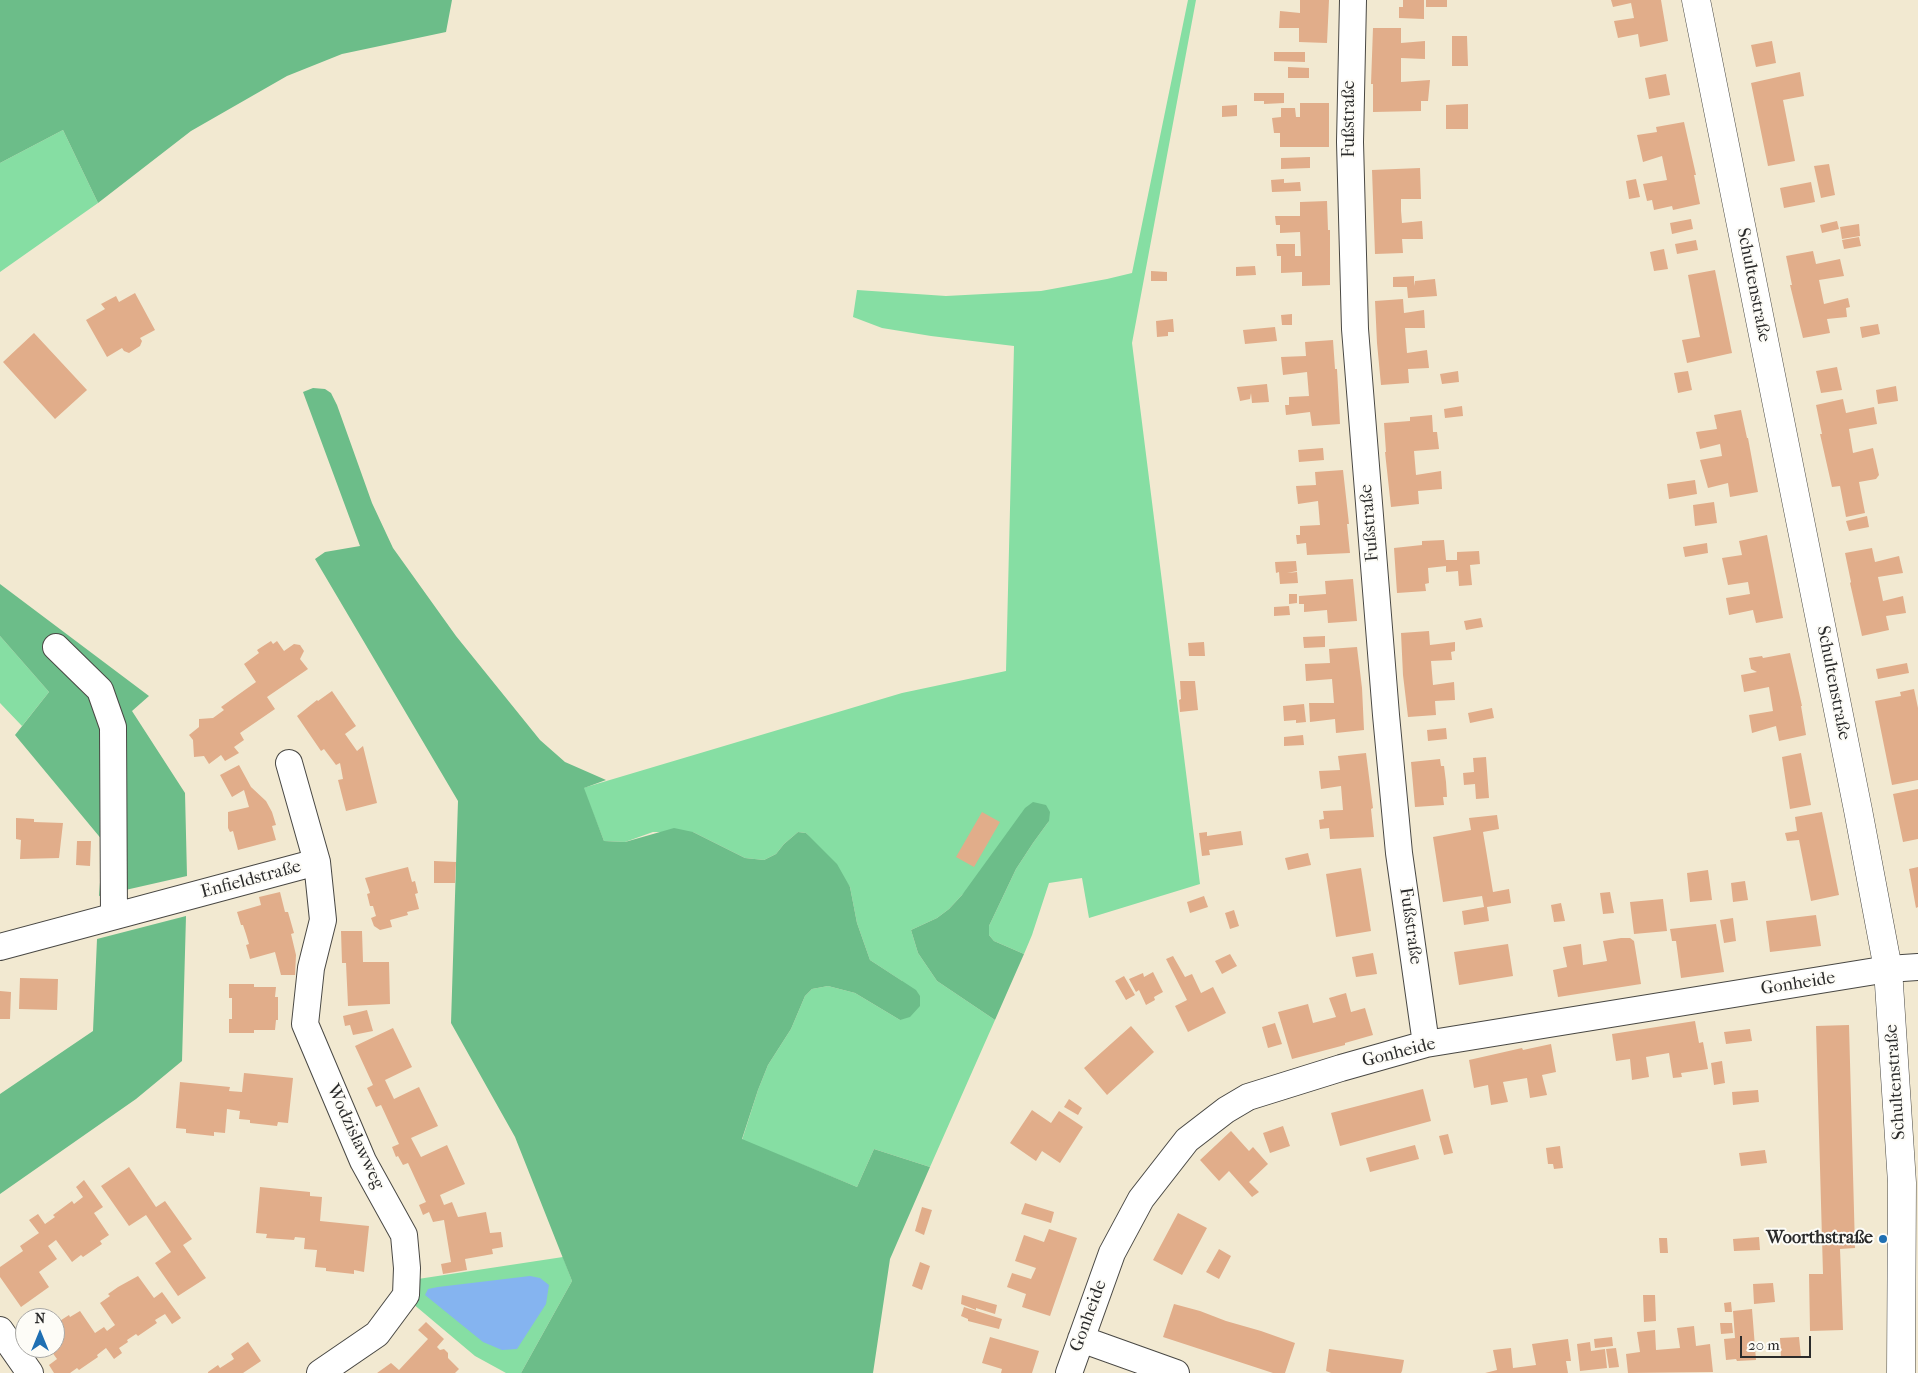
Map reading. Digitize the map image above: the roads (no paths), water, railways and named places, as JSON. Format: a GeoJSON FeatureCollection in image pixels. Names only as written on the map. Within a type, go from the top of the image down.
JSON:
{"type":"FeatureCollection","features":[{"type":"Feature","properties":{"kind":"main road","name":"Schultenstraße"},"geometry":{"type":"LineString","coordinates":[[1696,0],[1858,810],[1888,970],[1902,1183],[1901,1373]]}},
{"type":"Feature","properties":{"kind":"street","name":"Fußstraße"},"geometry":{"type":"LineString","coordinates":[[1353,0],[1350,142],[1355,329],[1396,824],[1426,1044]]}},
{"type":"Feature","properties":{"kind":"street"},"geometry":{"type":"LineString","coordinates":[[56,647],[100,690],[112,727],[114,916]]}},
{"type":"Feature","properties":{"kind":"street","name":"Enfieldstraße"},"geometry":{"type":"LineString","coordinates":[[0,946],[317,862],[289,763]]}},
{"type":"Feature","properties":{"kind":"street","name":"Wodzislawweg"},"geometry":{"type":"LineString","coordinates":[[317,862],[323,920],[311,968],[305,1024],[363,1160],[404,1235],[407,1268],[406,1294],[378,1334],[320,1373]]}},
{"type":"Feature","properties":{"kind":"street","name":"Gonheide"},"geometry":{"type":"LineString","coordinates":[[1068,1373],[1112,1253],[1141,1199],[1187,1140],[1226,1110],[1248,1098],[1340,1068],[1426,1044],[1888,970],[1918,967]]}},
{"type":"Feature","properties":{"kind":"street"},"geometry":{"type":"LineString","coordinates":[[1084,1329],[1176,1373]]}},
{"type":"Feature","properties":{"kind":"street"},"geometry":{"type":"LineString","coordinates":[[0,1330],[30,1373]]}},
{"type":"Feature","properties":{"kind":"water"},"geometry":{"type":"Polygon","coordinates":[[[530,1276],[540,1278],[549,1285],[546,1304],[517,1349],[502,1350],[483,1342],[425,1295],[428,1289],[438,1287],[530,1276]]]}},
{"type":"Feature","properties":{"kind":"place","name":"Woorthstraße"},"geometry":{"type":"Point","coordinates":[1883,1239]}}]}
